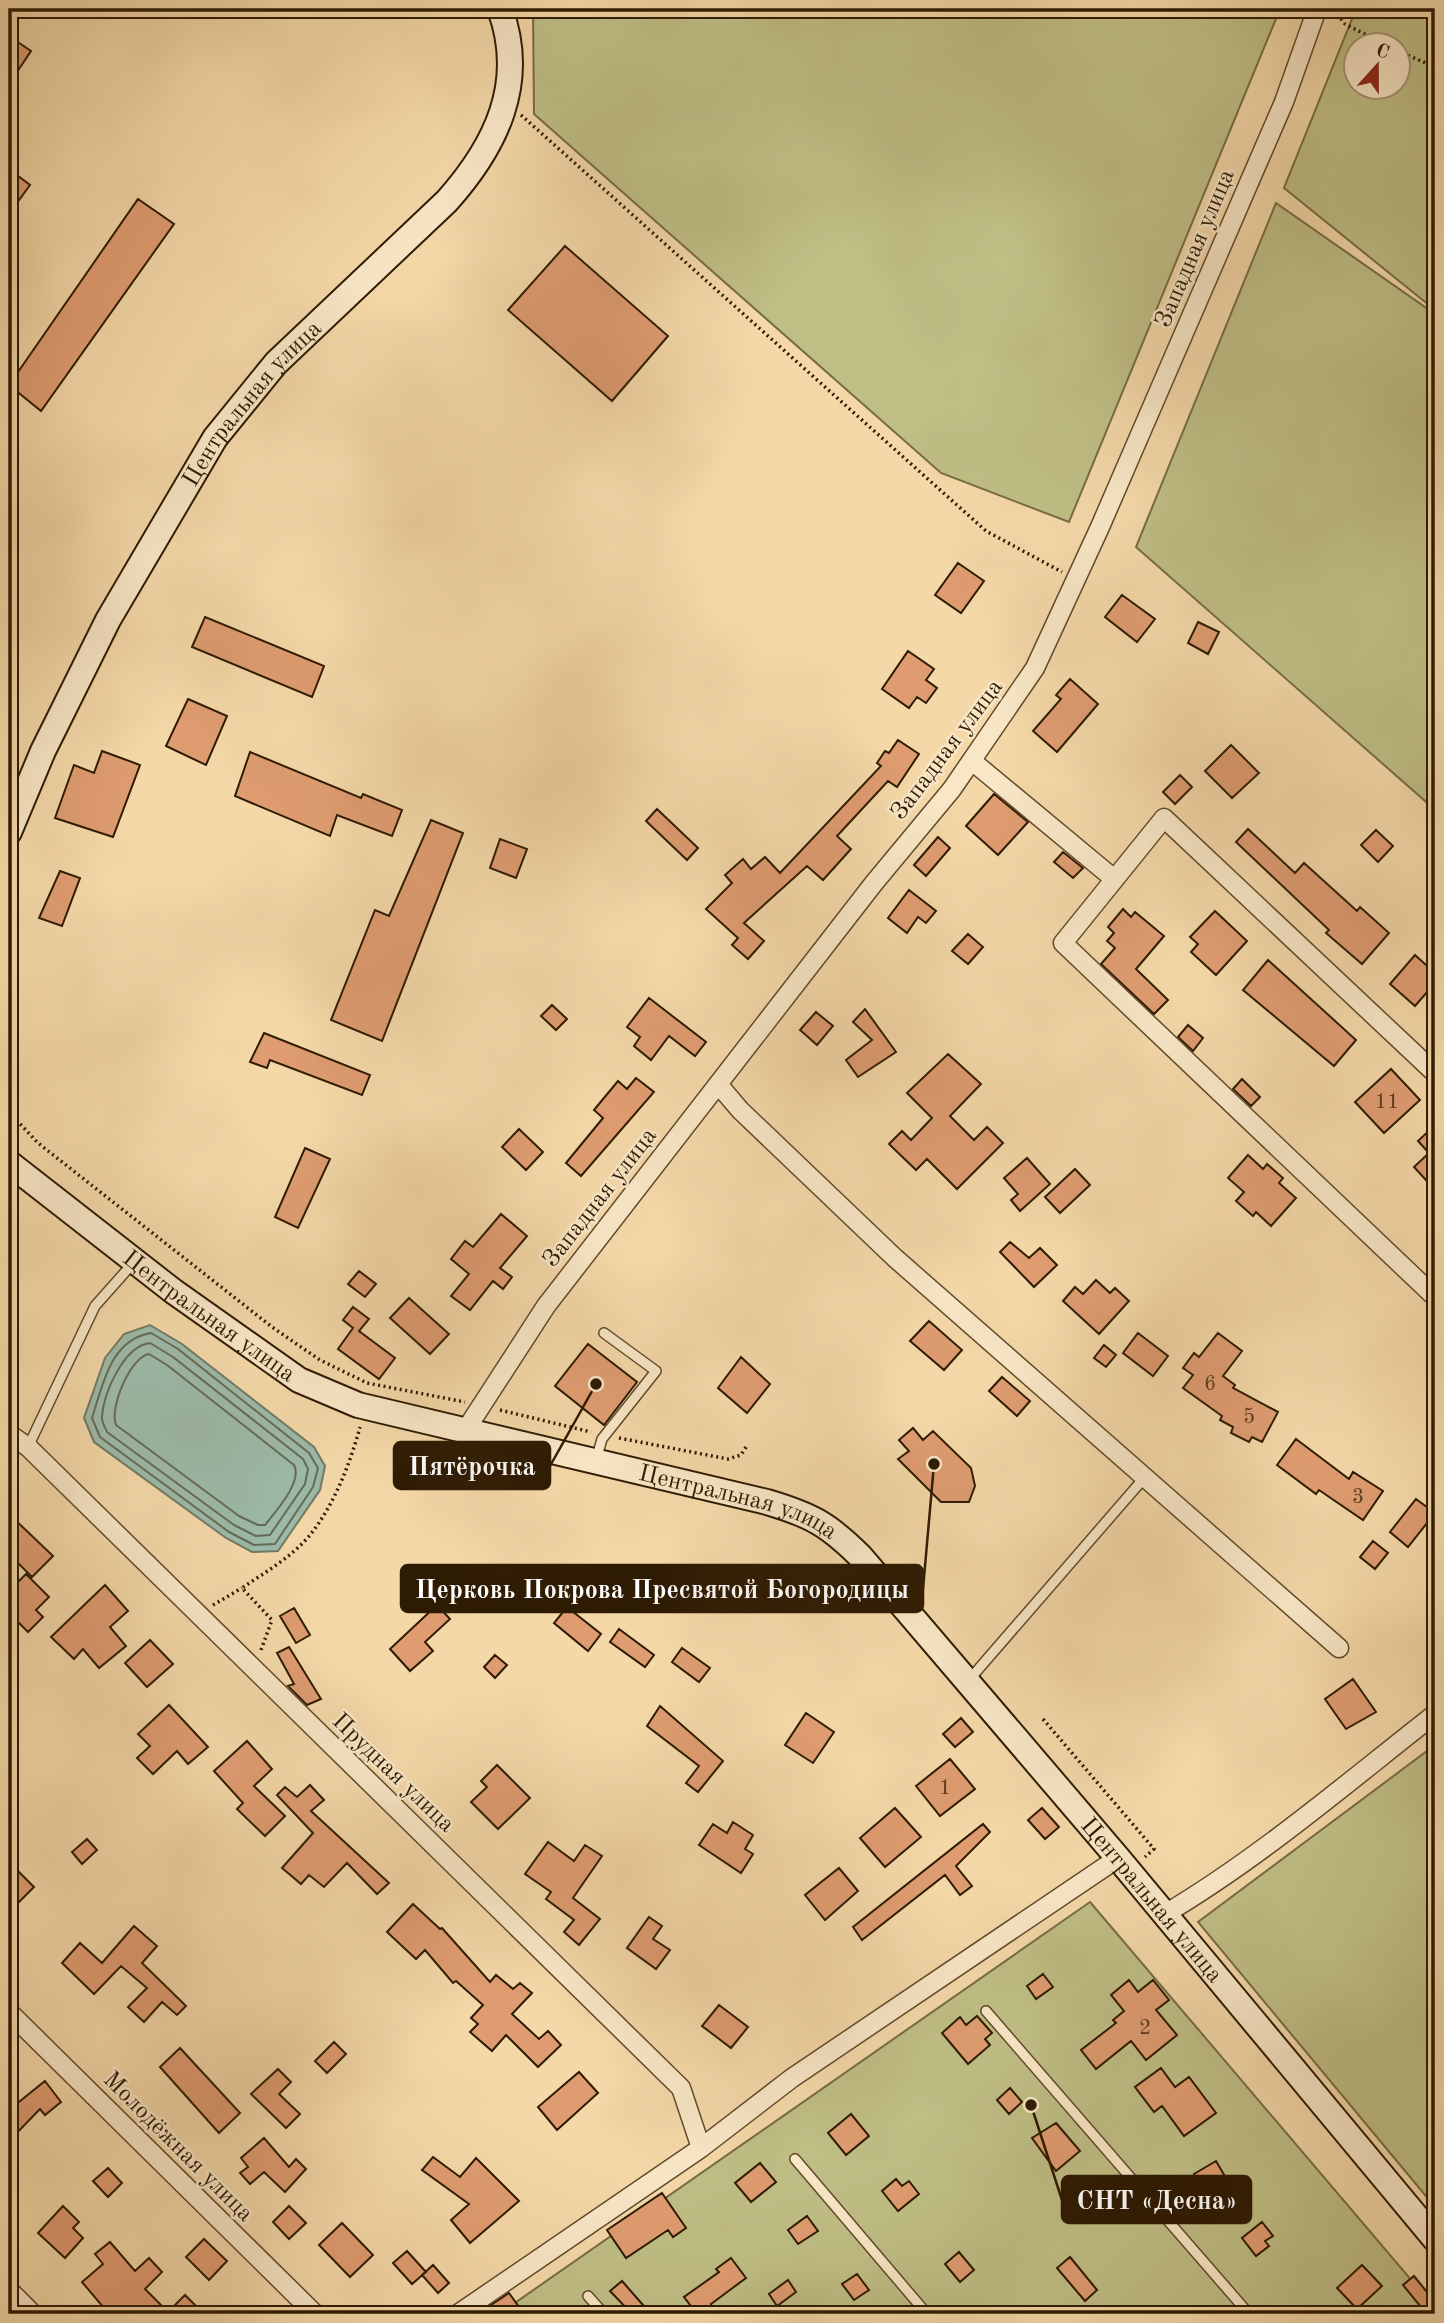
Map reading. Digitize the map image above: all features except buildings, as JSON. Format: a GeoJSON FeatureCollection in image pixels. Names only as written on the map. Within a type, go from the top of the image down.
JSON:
{"type":"FeatureCollection","features":[{"type":"Feature","properties":{"kind":"street","name":"Центральная улица"},"geometry":{"type":"LineString","coordinates":[[9,832],[43,751],[108,620],[215,438],[276,363],[341,304],[471,174],[490,144],[507,103],[511,66],[509,43],[500,9]]}},
{"type":"Feature","properties":{"kind":"street","name":"Западная улица"},"geometry":{"type":"LineString","coordinates":[[465,1431],[546,1306],[972,761],[1035,668],[1076,580],[1283,102],[1317,9]]}},
{"type":"Feature","properties":{"kind":"street"},"geometry":{"type":"LineString","coordinates":[[972,761],[1113,878]]}},
{"type":"Feature","properties":{"kind":"street"},"geometry":{"type":"LineString","coordinates":[[1435,1073],[1164,818],[1063,943],[1435,1297]]}},
{"type":"Feature","properties":{"kind":"street"},"geometry":{"type":"LineString","coordinates":[[718,1084],[740,1110],[895,1258],[1339,1648]]}},
{"type":"Feature","properties":{"kind":"street","name":"Центральная улица"},"geometry":{"type":"LineString","coordinates":[[9,1163],[134,1262],[299,1380],[358,1405],[767,1502],[802,1513],[832,1529],[861,1557],[1118,1858],[1435,2239]]}},
{"type":"Feature","properties":{"kind":"street","name":"Прудная улица"},"geometry":{"type":"LineString","coordinates":[[9,1434],[28,1447],[681,2088],[701,2148]]}},
{"type":"Feature","properties":{"kind":"street"},"geometry":{"type":"LineString","coordinates":[[1165,1914],[1197,1895],[1278,1836],[1435,1714]]}},
{"type":"Feature","properties":{"kind":"street"},"geometry":{"type":"LineString","coordinates":[[458,2314],[701,2148],[792,2078],[1118,1858]]}},
{"type":"Feature","properties":{"kind":"street","name":"Молодёжная улица"},"geometry":{"type":"LineString","coordinates":[[9,2012],[315,2314]]}},
{"type":"Feature","properties":{"kind":"street"},"geometry":{"type":"LineString","coordinates":[[9,2290],[33,2314]]}},
{"type":"Feature","properties":{"kind":"lane"},"geometry":{"type":"LineString","coordinates":[[28,1447],[95,1306],[134,1262]]}},
{"type":"Feature","properties":{"kind":"lane"},"geometry":{"type":"LineString","coordinates":[[596,1462],[605,1436],[656,1371],[604,1333]]}},
{"type":"Feature","properties":{"kind":"lane"},"geometry":{"type":"LineString","coordinates":[[968,1682],[1144,1477]]}},
{"type":"Feature","properties":{"kind":"lane"},"geometry":{"type":"LineString","coordinates":[[986,2011],[1249,2314]]}},
{"type":"Feature","properties":{"kind":"lane"},"geometry":{"type":"LineString","coordinates":[[795,2159],[927,2314]]}},
{"type":"Feature","properties":{"kind":"lane"},"geometry":{"type":"LineString","coordinates":[[588,2296],[604,2314]]}},
{"type":"Feature","properties":{"kind":"path"},"geometry":{"type":"LineString","coordinates":[[1332,9],[1345,24],[1361,32]]}},
{"type":"Feature","properties":{"kind":"path"},"geometry":{"type":"LineString","coordinates":[[1412,57],[1435,67]]}},
{"type":"Feature","properties":{"kind":"path"},"geometry":{"type":"LineString","coordinates":[[507,103],[986,531],[1076,580]]}},
{"type":"Feature","properties":{"kind":"path"},"geometry":{"type":"LineString","coordinates":[[9,925],[19,928]]}},
{"type":"Feature","properties":{"kind":"path"},"geometry":{"type":"LineString","coordinates":[[9,1112],[37,1143],[271,1326],[320,1360],[367,1383],[481,1405],[605,1436],[728,1459],[741,1455],[746,1447]]}},
{"type":"Feature","properties":{"kind":"path"},"geometry":{"type":"LineString","coordinates":[[198,1614],[242,1588],[309,1536],[332,1500],[353,1452],[361,1422]]}},
{"type":"Feature","properties":{"kind":"path"},"geometry":{"type":"LineString","coordinates":[[242,1588],[272,1620],[253,1668]]}},
{"type":"Feature","properties":{"kind":"path"},"geometry":{"type":"LineString","coordinates":[[1043,1719],[1154,1849]]}},
{"type":"Feature","properties":{"kind":"shaded area"},"geometry":{"type":"Polygon","coordinates":[[[533,9],[1280,9],[1069,522],[941,473],[534,114],[533,9]]]}},
{"type":"Feature","properties":{"kind":"shaded area"},"geometry":{"type":"Polygon","coordinates":[[[1356,9],[1435,9],[1435,310],[1284,188],[1342,44],[1342,102],[1412,102],[1412,32],[1347,32],[1356,9]]]}},
{"type":"Feature","properties":{"kind":"shaded area"},"geometry":{"type":"Polygon","coordinates":[[[1276,203],[1435,314],[1433,808],[1136,547],[1276,203]]]}},
{"type":"Feature","properties":{"kind":"shaded area"},"geometry":{"type":"Polygon","coordinates":[[[1435,1745],[1435,2207],[1198,1922],[1435,1745]]]}},
{"type":"Feature","properties":{"kind":"shaded area"},"geometry":{"type":"Polygon","coordinates":[[[1090,1902],[1435,2308],[1435,2314],[499,2314],[1090,1902]]]}},
{"type":"Feature","properties":{"kind":"water"},"geometry":{"type":"Polygon","coordinates":[[[150,1325],[182,1344],[314,1447],[325,1466],[320,1490],[278,1551],[252,1552],[226,1538],[94,1442],[84,1418],[105,1358],[124,1334],[150,1325]]]}},
{"type":"Feature","properties":{"kind":"place","name":"Пятёрочка"},"geometry":{"type":"Point","coordinates":[596,1384]}},
{"type":"Feature","properties":{"kind":"place","name":"Церковь Покрова Пресвятой Богородицы"},"geometry":{"type":"Point","coordinates":[934,1464]}},
{"type":"Feature","properties":{"kind":"place","name":"СНТ «Десна»"},"geometry":{"type":"Point","coordinates":[1031,2105]}}]}
